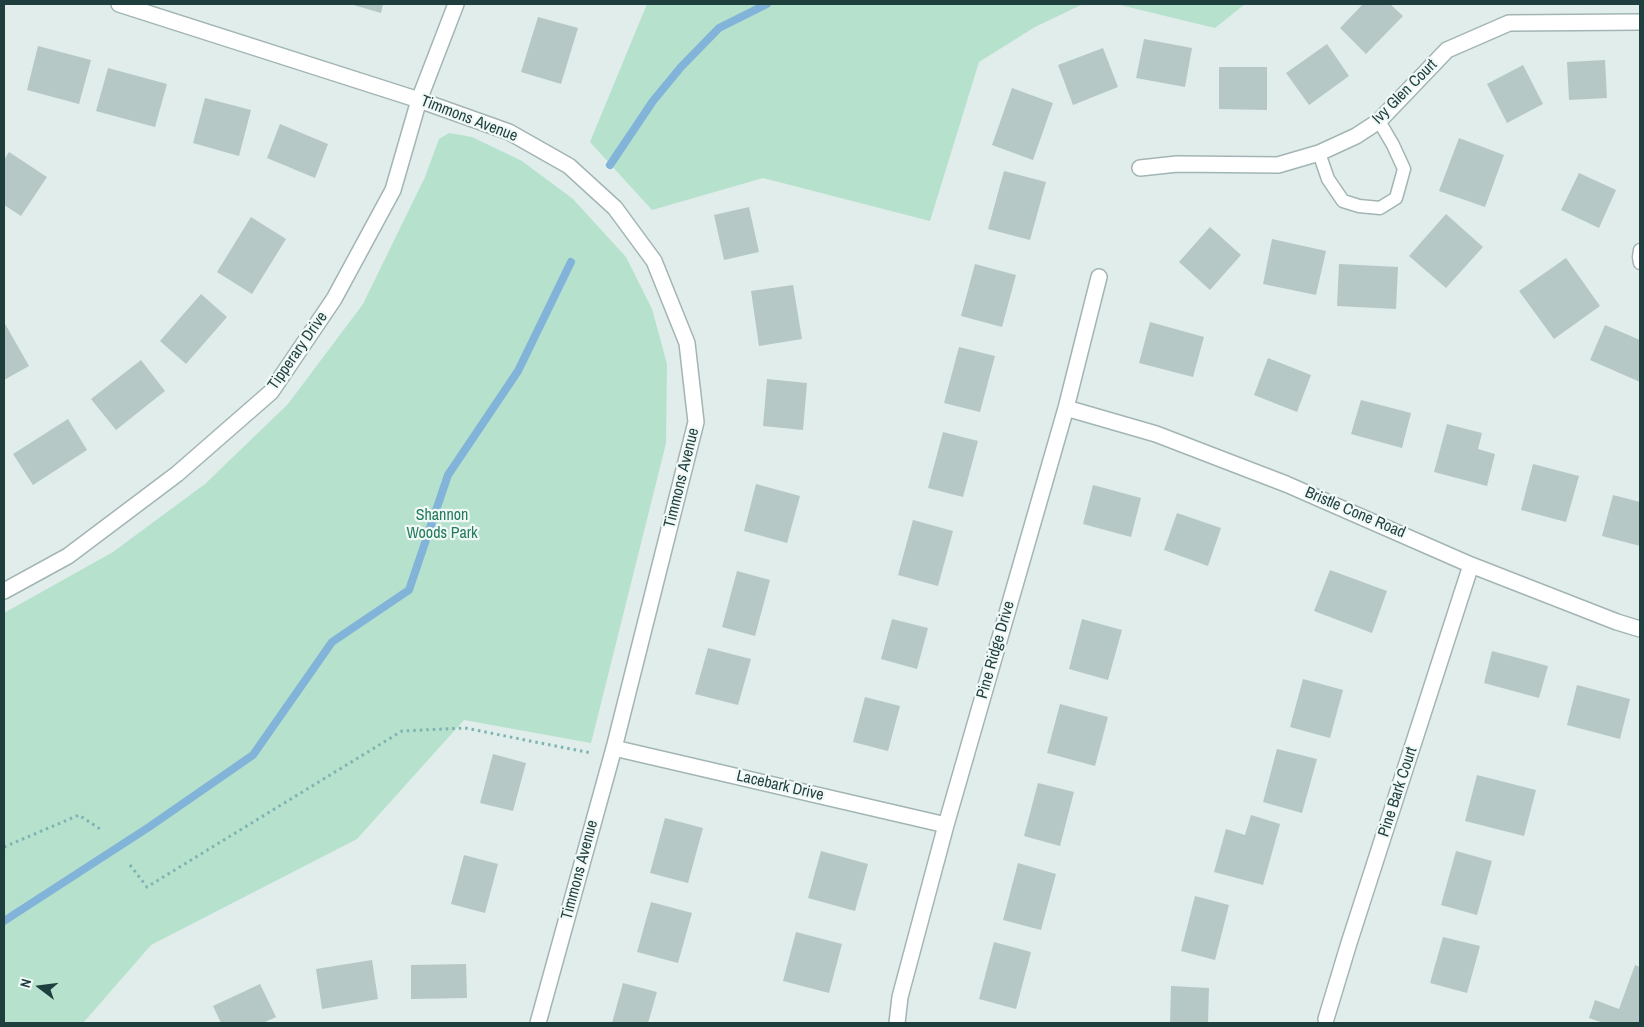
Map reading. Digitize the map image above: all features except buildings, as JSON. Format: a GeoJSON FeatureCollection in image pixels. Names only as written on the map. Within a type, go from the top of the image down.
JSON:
{"type":"FeatureCollection","features":[{"type":"Feature","properties":{"kind":"street","name":"Timmons Avenue"},"geometry":{"type":"LineString","coordinates":[[119,4],[419,100],[509,132],[569,166],[615,208],[654,261],[687,343],[696,422],[614,748],[538,1023]]}},
{"type":"Feature","properties":{"kind":"street","name":"Tipperary Drive"},"geometry":{"type":"LineString","coordinates":[[4,591],[68,556],[177,474],[271,392],[334,299],[393,190],[419,100],[456,4]]}},
{"type":"Feature","properties":{"kind":"street","name":"Ivy Glen Court"},"geometry":{"type":"LineString","coordinates":[[1140,168],[1177,164],[1278,165],[1319,154],[1356,136],[1379,121],[1446,50],[1509,22],[1640,22]]}},
{"type":"Feature","properties":{"kind":"street","name":"Pine Ridge Drive"},"geometry":{"type":"LineString","coordinates":[[897,1023],[900,997],[946,825],[1066,408],[1100,277]]}},
{"type":"Feature","properties":{"kind":"street","name":"Bristle Cone Road"},"geometry":{"type":"LineString","coordinates":[[1066,408],[1156,434],[1277,480],[1471,565],[1617,622],[1640,629]]}},
{"type":"Feature","properties":{"kind":"street","name":"Pine Bark Court"},"geometry":{"type":"LineString","coordinates":[[1326,1020],[1349,942],[1471,565]]}},
{"type":"Feature","properties":{"kind":"street","name":"Lacebark Drive"},"geometry":{"type":"LineString","coordinates":[[614,748],[946,825]]}},
{"type":"Feature","properties":{"kind":"lane"},"geometry":{"type":"LineString","coordinates":[[1319,154],[1328,179],[1343,201],[1360,206],[1380,208],[1396,198],[1404,169],[1379,121]]}},
{"type":"Feature","properties":{"kind":"lane"},"geometry":{"type":"LineString","coordinates":[[1640,250],[1640,263]]}},
{"type":"Feature","properties":{"kind":"path"},"geometry":{"type":"LineString","coordinates":[[130,865],[147,887],[402,731],[465,728],[592,753]]}},
{"type":"Feature","properties":{"kind":"path"},"geometry":{"type":"LineString","coordinates":[[4,847],[79,815],[103,831]]}},
{"type":"Feature","properties":{"kind":"green space"},"geometry":{"type":"Polygon","coordinates":[[[647,4],[1083,4],[1035,27],[979,62],[930,221],[763,178],[652,210],[590,142],[647,4]]]}},
{"type":"Feature","properties":{"kind":"green space"},"geometry":{"type":"Polygon","coordinates":[[[1116,4],[1245,4],[1215,28],[1116,4]]]}},
{"type":"Feature","properties":{"kind":"green space","name":"Shannon Woods Park"},"geometry":{"type":"Polygon","coordinates":[[[449,133],[472,137],[522,161],[573,199],[626,257],[652,309],[667,364],[666,443],[591,743],[464,720],[357,839],[151,945],[83,1023],[4,1023],[4,613],[113,552],[205,484],[288,404],[363,304],[425,177],[439,139],[449,133]]]}},
{"type":"Feature","properties":{"kind":"waterway"},"geometry":{"type":"LineString","coordinates":[[610,165],[653,101],[681,67],[719,28],[767,4]]}},
{"type":"Feature","properties":{"kind":"waterway"},"geometry":{"type":"LineString","coordinates":[[4,921],[149,827],[253,755],[332,642],[409,590],[448,475],[518,371],[571,262]]}}]}
